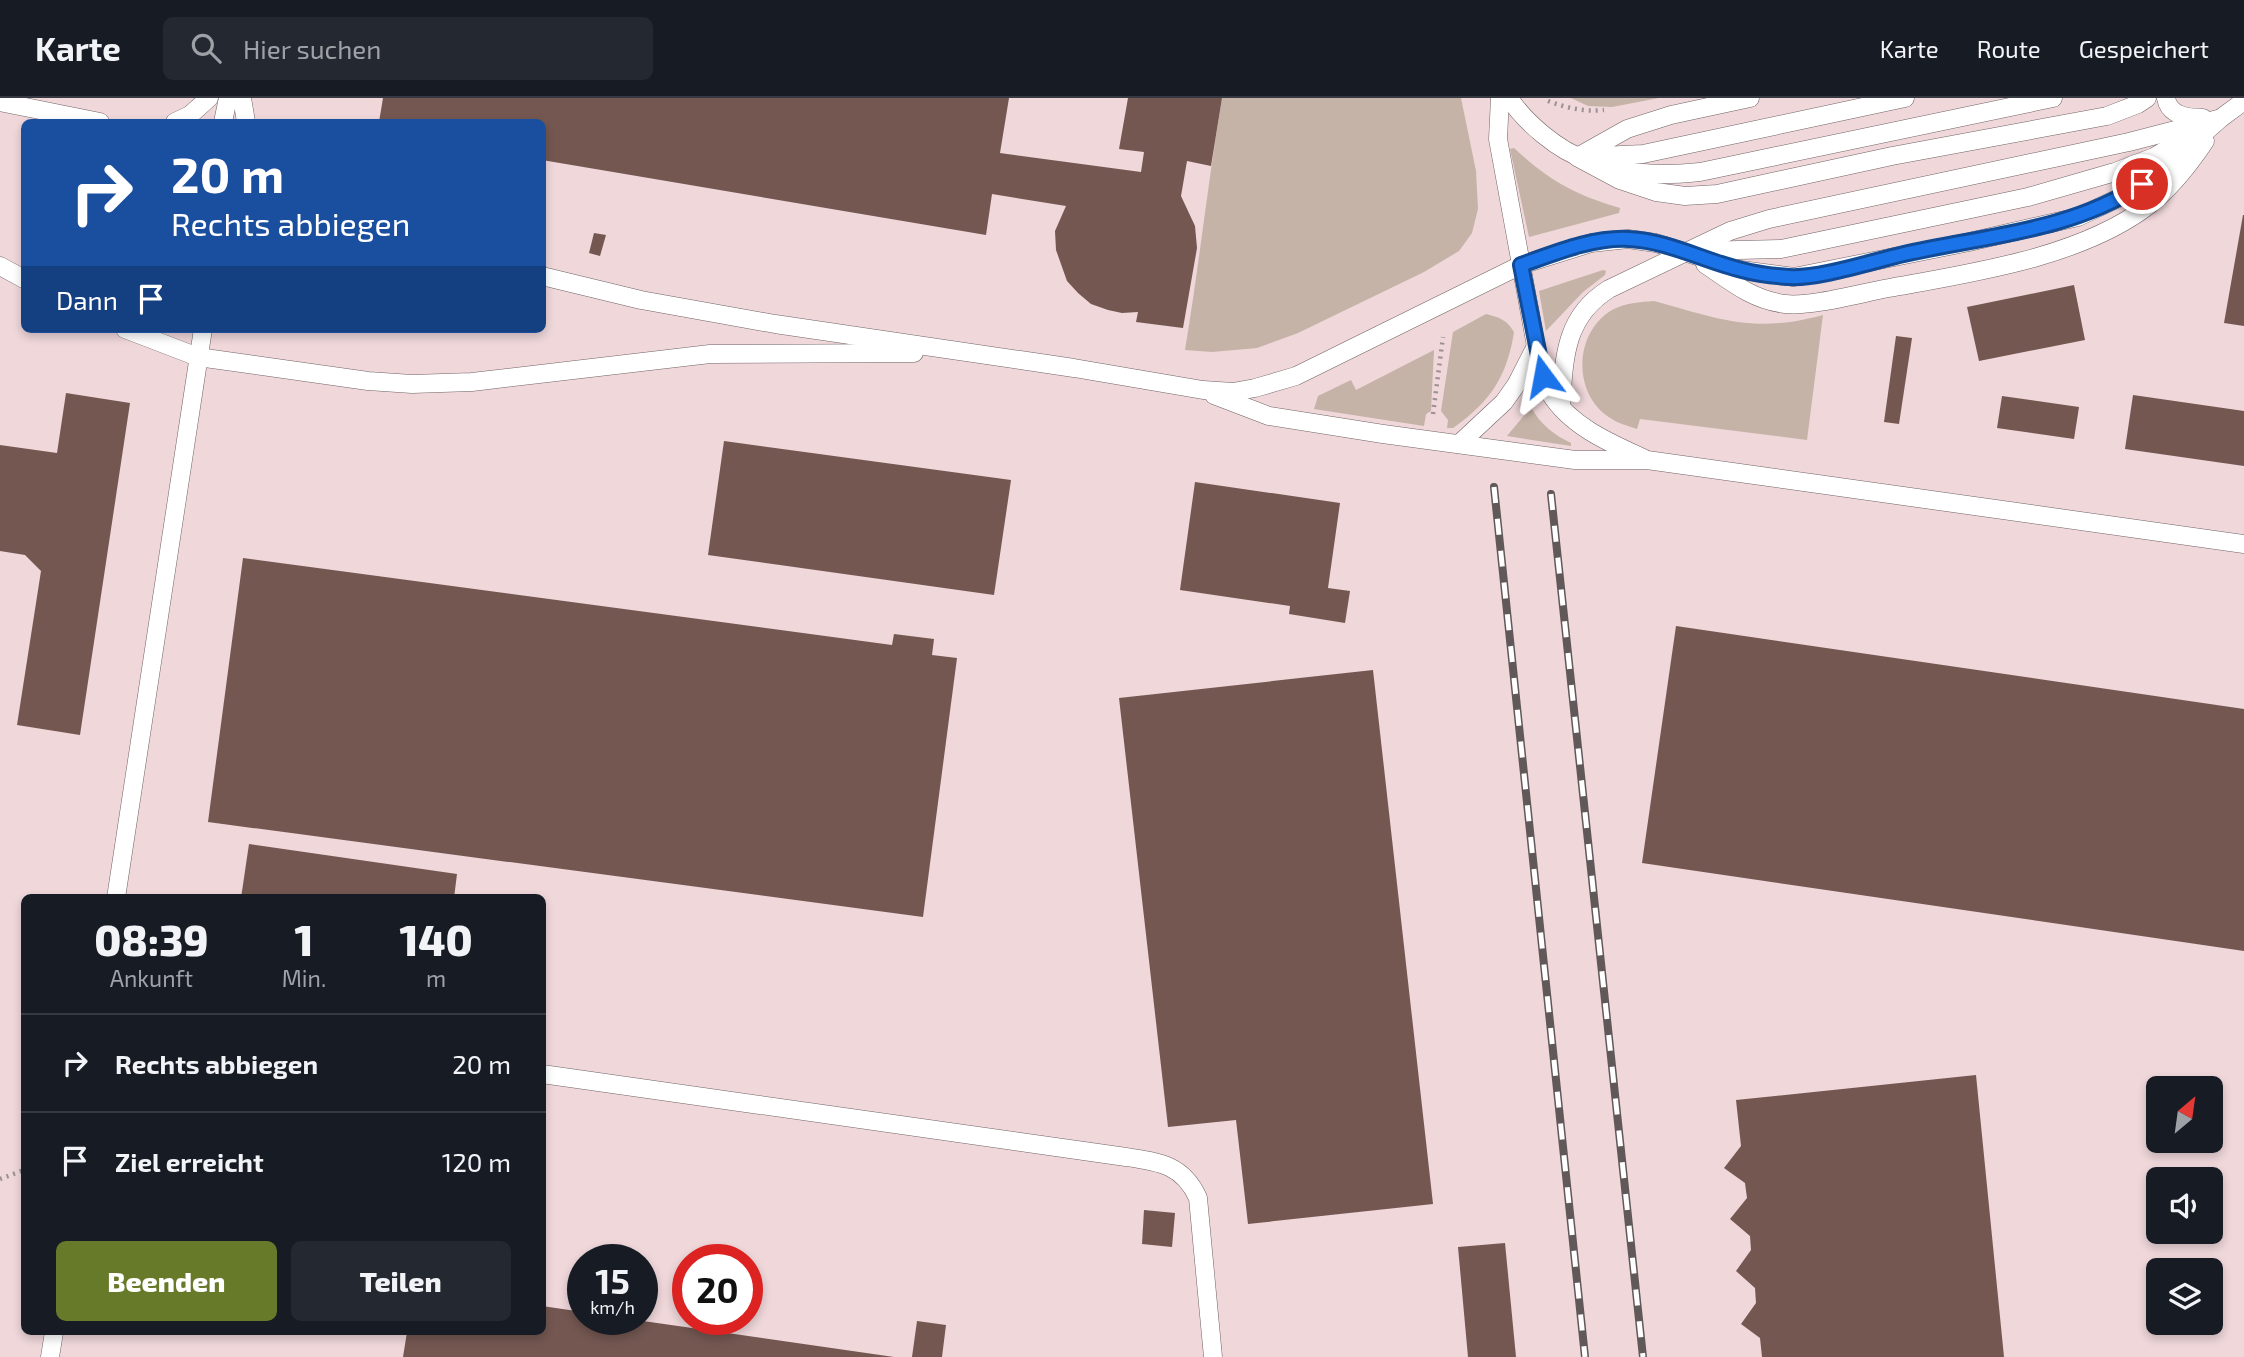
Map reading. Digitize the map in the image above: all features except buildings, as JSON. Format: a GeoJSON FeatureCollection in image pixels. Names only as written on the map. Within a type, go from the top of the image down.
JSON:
{"type":"FeatureCollection","features":[{"type":"Feature","properties":{"kind":"lane"},"geometry":{"type":"LineString","coordinates":[[181,119],[209,98]]}},
{"type":"Feature","properties":{"kind":"lane"},"geometry":{"type":"LineString","coordinates":[[224,119],[228,98]]}},
{"type":"Feature","properties":{"kind":"lane"},"geometry":{"type":"LineString","coordinates":[[242,98],[246,119]]}},
{"type":"Feature","properties":{"kind":"lane"},"geometry":{"type":"LineString","coordinates":[[1500,98],[1499,139],[1536,346],[1550,393],[1561,407],[1586,428],[1606,441],[1647,460]]}},
{"type":"Feature","properties":{"kind":"lane"},"geometry":{"type":"LineString","coordinates":[[1509,98],[1519,113],[1536,128],[1577,157],[1619,180],[1656,192],[1685,196],[1717,194],[1892,156],[2107,116],[2147,98]]}},
{"type":"Feature","properties":{"kind":"lane"},"geometry":{"type":"LineString","coordinates":[[1577,157],[1627,129],[1671,115],[1750,98]]}},
{"type":"Feature","properties":{"kind":"lane"},"geometry":{"type":"LineString","coordinates":[[1577,157],[1643,154],[1905,98]]}},
{"type":"Feature","properties":{"kind":"lane"},"geometry":{"type":"LineString","coordinates":[[1577,157],[1628,172],[1664,175],[1700,172],[2053,98]]}},
{"type":"Feature","properties":{"kind":"lane"},"geometry":{"type":"LineString","coordinates":[[2166,98],[2167,105],[2176,114],[2190,118],[2221,118]]}},
{"type":"Feature","properties":{"kind":"lane"},"geometry":{"type":"LineString","coordinates":[[546,277],[641,300],[775,324],[977,353],[1203,390],[1233,392],[1296,376],[1521,265],[1591,243],[1628,239],[1656,243],[1741,270],[1794,277],[2078,217],[2123,196],[2160,172],[2244,101]]}},
{"type":"Feature","properties":{"kind":"lane"},"geometry":{"type":"LineString","coordinates":[[0,102],[85,119]]}},
{"type":"Feature","properties":{"kind":"lane"},"geometry":{"type":"LineString","coordinates":[[1686,251],[1781,249],[2028,197],[2115,172],[2154,157],[2221,118]]}},
{"type":"Feature","properties":{"kind":"lane"},"geometry":{"type":"LineString","coordinates":[[1686,251],[1756,298],[1787,304],[1819,301],[1982,270],[2087,240],[2138,212],[2170,186],[2187,167],[2221,118]]}},
{"type":"Feature","properties":{"kind":"lane"},"geometry":{"type":"LineString","coordinates":[[1561,407],[1567,346],[1582,311],[1597,296],[1609,289],[1686,251],[1769,219],[2129,142],[2221,118]]}},
{"type":"Feature","properties":{"kind":"lane"},"geometry":{"type":"LineString","coordinates":[[0,266],[21,277]]}},
{"type":"Feature","properties":{"kind":"lane"},"geometry":{"type":"LineString","coordinates":[[135,333],[198,358],[368,381],[412,384],[472,382],[710,354],[977,353]]}},
{"type":"Feature","properties":{"kind":"lane"},"geometry":{"type":"LineString","coordinates":[[118,894],[202,333]]}},
{"type":"Feature","properties":{"kind":"lane"},"geometry":{"type":"LineString","coordinates":[[1458,444],[1504,402],[1536,346]]}},
{"type":"Feature","properties":{"kind":"lane"},"geometry":{"type":"LineString","coordinates":[[1203,390],[1269,416],[1458,444],[1575,460],[1647,460],[2244,544]]}},
{"type":"Feature","properties":{"kind":"lane"},"geometry":{"type":"LineString","coordinates":[[546,1075],[1126,1157],[1152,1161],[1175,1169],[1191,1182],[1198,1198],[1213,1357]]}},
{"type":"Feature","properties":{"kind":"lane"},"geometry":{"type":"LineString","coordinates":[[50,1357],[54,1335]]}},
{"type":"Feature","properties":{"kind":"path"},"geometry":{"type":"LineString","coordinates":[[1538,98],[1580,110],[1615,109]]}},
{"type":"Feature","properties":{"kind":"path"},"geometry":{"type":"LineString","coordinates":[[1432,426],[1443,337]]}},
{"type":"Feature","properties":{"kind":"path"},"geometry":{"type":"LineString","coordinates":[[0,1179],[21,1171]]}},
{"type":"Feature","properties":{"kind":"shaded area"},"geometry":{"type":"Polygon","coordinates":[[[0,98],[2244,98],[2244,1357],[0,1357],[0,98]]]}},
{"type":"Feature","properties":{"kind":"shaded area"},"geometry":{"type":"Polygon","coordinates":[[[1222,98],[1461,98],[1476,171],[1478,209],[1472,233],[1459,251],[1424,272],[1298,333],[1257,348],[1212,352],[1185,350],[1222,98]]]}},
{"type":"Feature","properties":{"kind":"shaded area"},"geometry":{"type":"Polygon","coordinates":[[[1571,98],[1659,98],[1612,107],[1588,106],[1571,98]]]}},
{"type":"Feature","properties":{"kind":"shaded area"},"geometry":{"type":"Polygon","coordinates":[[[1514,148],[1551,178],[1589,198],[1620,208],[1619,213],[1529,237],[1510,149],[1514,148]]]}},
{"type":"Feature","properties":{"kind":"shaded area"},"geometry":{"type":"Polygon","coordinates":[[[1606,271],[1605,275],[1583,292],[1546,331],[1539,291],[1606,271]]]}},
{"type":"Feature","properties":{"kind":"shaded area"},"geometry":{"type":"Polygon","coordinates":[[[1654,301],[1718,318],[1757,324],[1799,321],[1823,315],[1807,440],[1640,419],[1637,429],[1615,421],[1599,409],[1584,380],[1582,364],[1590,333],[1599,320],[1612,310],[1627,304],[1654,301]]]}},
{"type":"Feature","properties":{"kind":"shaded area"},"geometry":{"type":"Polygon","coordinates":[[[1486,314],[1502,320],[1514,332],[1507,362],[1487,398],[1453,428],[1447,428],[1448,420],[1441,411],[1453,332],[1486,314]]]}},
{"type":"Feature","properties":{"kind":"shaded area"},"geometry":{"type":"Polygon","coordinates":[[[1434,350],[1431,411],[1426,414],[1424,426],[1314,409],[1318,396],[1351,380],[1356,390],[1434,350]]]}},
{"type":"Feature","properties":{"kind":"shaded area"},"geometry":{"type":"Polygon","coordinates":[[[1531,407],[1543,424],[1571,443],[1571,446],[1507,436],[1531,407]]]}},
{"type":"Feature","properties":{"kind":"railway"},"geometry":{"type":"LineString","coordinates":[[1494,487],[1585,1357]]}},
{"type":"Feature","properties":{"kind":"railway"},"geometry":{"type":"LineString","coordinates":[[1551,494],[1643,1357]]}},
{"type":"Feature","properties":{"kind":"route"},"geometry":{"type":"LineString","coordinates":[[1543,376],[1521,265],[1569,249],[1591,243],[1628,239],[1686,251],[1741,270],[1794,277],[2078,217],[2142,184]]}}]}
